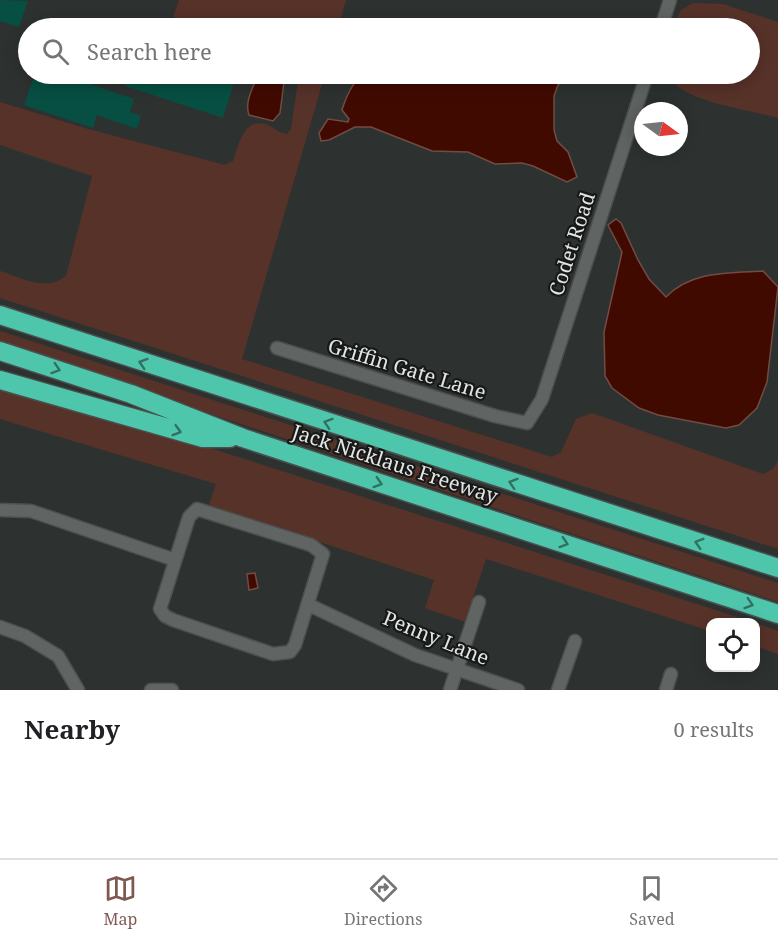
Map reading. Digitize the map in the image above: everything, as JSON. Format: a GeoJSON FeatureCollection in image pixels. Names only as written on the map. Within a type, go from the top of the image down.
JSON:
{"type":"FeatureCollection","features":[{"type":"Feature","properties":{"kind":"highway","name":"Jack Nicklaus Freeway"},"geometry":{"type":"LineString","coordinates":[[0,315],[778,568]]}},
{"type":"Feature","properties":{"kind":"highway","name":"Jack Nicklaus Freeway"},"geometry":{"type":"LineString","coordinates":[[0,351],[131,394],[243,438],[778,614]]}},
{"type":"Feature","properties":{"kind":"highway"},"geometry":{"type":"LineString","coordinates":[[0,368],[124,405],[158,406]]}},
{"type":"Feature","properties":{"kind":"highway"},"geometry":{"type":"LineString","coordinates":[[0,380],[203,438],[243,438]]}},
{"type":"Feature","properties":{"kind":"street"},"geometry":{"type":"LineString","coordinates":[[664,18],[670,0]]}},
{"type":"Feature","properties":{"kind":"street","name":"Codet Road"},"geometry":{"type":"LineString","coordinates":[[527,423],[542,399],[644,84]]}},
{"type":"Feature","properties":{"kind":"street","name":"Griffin Gate Lane"},"geometry":{"type":"LineString","coordinates":[[277,348],[495,416],[527,423]]}},
{"type":"Feature","properties":{"kind":"street"},"geometry":{"type":"LineString","coordinates":[[197,509],[311,545],[323,554],[295,645],[290,652],[277,655],[165,616],[160,609],[175,560],[189,517],[197,509]]}},
{"type":"Feature","properties":{"kind":"street"},"geometry":{"type":"LineString","coordinates":[[0,510],[31,511],[175,560]]}},
{"type":"Feature","properties":{"kind":"street"},"geometry":{"type":"LineString","coordinates":[[450,690],[479,602]]}},
{"type":"Feature","properties":{"kind":"street","name":"Penny Lane"},"geometry":{"type":"LineString","coordinates":[[309,605],[415,655],[518,690]]}},
{"type":"Feature","properties":{"kind":"street"},"geometry":{"type":"LineString","coordinates":[[0,627],[25,636],[58,656],[78,690]]}},
{"type":"Feature","properties":{"kind":"street"},"geometry":{"type":"LineString","coordinates":[[558,690],[575,641]]}},
{"type":"Feature","properties":{"kind":"street"},"geometry":{"type":"LineString","coordinates":[[666,690],[671,674]]}},
{"type":"Feature","properties":{"kind":"street"},"geometry":{"type":"LineString","coordinates":[[151,690],[172,690]]}},
{"type":"Feature","properties":{"kind":"shaded area"},"geometry":{"type":"Polygon","coordinates":[[[179,0],[346,0],[341,18],[173,17],[179,0]]]}},
{"type":"Feature","properties":{"kind":"shaded area"},"geometry":{"type":"Polygon","coordinates":[[[693,3],[723,4],[778,22],[778,118],[700,98],[674,84],[760,84],[760,18],[677,18],[681,10],[693,3]]]}},
{"type":"Feature","properties":{"kind":"shaded area"},"geometry":{"type":"Polygon","coordinates":[[[254,84],[284,84],[280,113],[273,121],[249,115],[249,99],[254,84]]]}},
{"type":"Feature","properties":{"kind":"shaded area"},"geometry":{"type":"Polygon","coordinates":[[[298,84],[322,84],[242,359],[552,457],[561,452],[576,419],[592,413],[763,474],[773,469],[778,461],[778,549],[0,298],[0,271],[42,283],[58,281],[66,276],[92,176],[0,145],[0,102],[88,129],[225,165],[233,161],[243,135],[251,125],[265,124],[287,134],[291,129],[298,84]]]}},
{"type":"Feature","properties":{"kind":"shaded area"},"geometry":{"type":"Polygon","coordinates":[[[354,84],[559,84],[554,96],[554,130],[557,141],[568,152],[577,177],[567,182],[522,163],[495,164],[468,152],[432,151],[371,127],[355,127],[329,140],[321,141],[319,133],[328,119],[348,122],[349,119],[342,110],[354,84]]]}},
{"type":"Feature","properties":{"kind":"shaded area"},"geometry":{"type":"Polygon","coordinates":[[[616,219],[621,223],[649,279],[666,297],[687,282],[724,273],[763,271],[778,287],[767,382],[757,408],[739,425],[726,428],[658,415],[639,408],[612,388],[605,376],[604,332],[622,252],[608,225],[616,219]]]}},
{"type":"Feature","properties":{"kind":"shaded area"},"geometry":{"type":"Polygon","coordinates":[[[0,331],[778,583],[778,602],[0,344],[0,331]]]}},
{"type":"Feature","properties":{"kind":"shaded area"},"geometry":{"type":"Polygon","coordinates":[[[0,382],[741,618],[706,618],[706,630],[486,559],[465,622],[425,608],[434,580],[209,505],[216,484],[0,419],[0,382]]]}},
{"type":"Feature","properties":{"kind":"shaded area"},"geometry":{"type":"Polygon","coordinates":[[[255,573],[258,588],[249,590],[247,574],[255,573]]]}},
{"type":"Feature","properties":{"kind":"shaded area"},"geometry":{"type":"Polygon","coordinates":[[[760,624],[778,631],[778,654],[760,647],[760,624]]]}},
{"type":"Feature","properties":{"kind":"building"},"geometry":{"type":"Polygon","coordinates":[[[0,0],[28,1],[22,18],[18,18],[18,27],[0,21],[0,0]]]}},
{"type":"Feature","properties":{"kind":"building"},"geometry":{"type":"Polygon","coordinates":[[[31,84],[90,84],[134,99],[130,112],[141,116],[137,129],[97,115],[93,128],[24,105],[31,84]]]}},
{"type":"Feature","properties":{"kind":"building"},"geometry":{"type":"Polygon","coordinates":[[[126,84],[233,84],[223,118],[125,86],[126,84]]]}}]}
